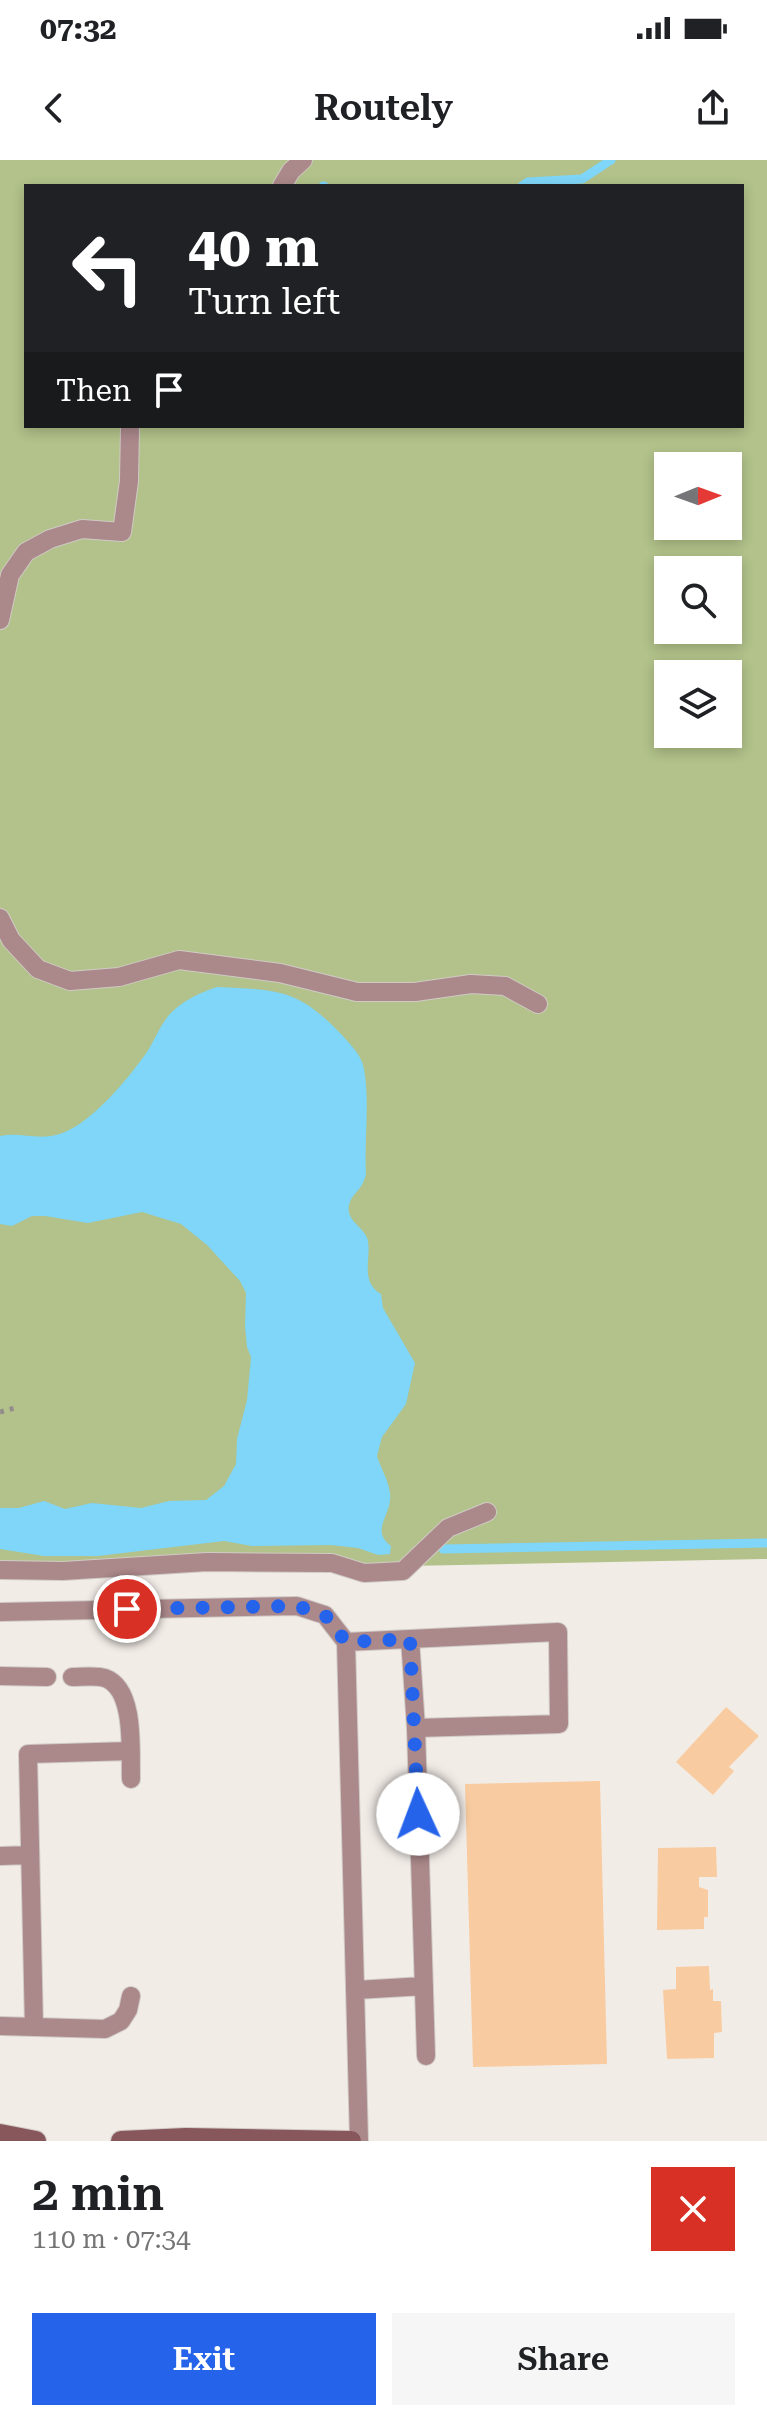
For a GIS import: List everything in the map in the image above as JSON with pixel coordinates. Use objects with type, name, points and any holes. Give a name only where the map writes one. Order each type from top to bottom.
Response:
[{"type":"main road","points":[[0,2134],[36,2141]]},
{"type":"main road","points":[[121,2141],[186,2138],[351,2141]]},
{"type":"lane","points":[[283,184],[303,160]]},
{"type":"lane","points":[[0,620],[10,575],[26,552],[50,539],[82,529],[122,532],[129,481],[130,428]]},
{"type":"lane","points":[[0,918],[11,940],[38,969],[70,981],[119,977],[179,960],[280,973],[357,992],[415,992],[471,984],[505,986],[538,1004]]},
{"type":"lane","points":[[0,1570],[63,1571],[222,1562],[332,1563],[364,1573],[403,1571],[448,1528],[487,1512]]},
{"type":"lane","points":[[0,1612],[297,1606],[325,1615],[346,1642],[359,2141]]},
{"type":"lane","points":[[346,1642],[558,1632],[559,1724],[416,1728]]},
{"type":"lane","points":[[410,1639],[416,1728],[426,2056]]},
{"type":"lane","points":[[0,1676],[47,1677]]},
{"type":"lane","points":[[72,1677],[104,1678],[120,1688],[127,1705],[131,1779]]},
{"type":"lane","points":[[34,2027],[28,1754],[130,1751]]},
{"type":"lane","points":[[0,1856],[30,1855]]},
{"type":"lane","points":[[356,1990],[424,1986]]},
{"type":"lane","points":[[0,2026],[105,2029],[121,2021],[128,2010],[131,1996]]},
{"type":"path","points":[[0,1412],[15,1408]]},
{"type":"green space","points":[[0,160],[767,160],[767,1559],[0,1574]]},
{"type":"water","points":[[217,987],[271,991],[298,999],[340,1033],[363,1064],[367,1095],[366,1174],[350,1202],[349,1214],[368,1241],[368,1277],[381,1294],[383,1308],[415,1363],[406,1404],[382,1437],[377,1456],[390,1493],[382,1534],[391,1546],[390,1554],[378,1555],[358,1548],[331,1545],[252,1546],[224,1541],[98,1556],[44,1556],[0,1549],[0,1508],[19,1508],[44,1501],[65,1509],[92,1503],[141,1508],[169,1501],[206,1500],[224,1486],[236,1464],[237,1439],[247,1400],[251,1357],[245,1326],[246,1293],[240,1281],[207,1245],[181,1224],[142,1212],[88,1223],[32,1216],[12,1226],[0,1224],[0,1136],[56,1135],[81,1123],[129,1075],[169,1015],[191,998]]},
{"type":"building","points":[[726,1707],[759,1736],[729,1767],[734,1771],[713,1795],[676,1762]]},
{"type":"building","points":[[600,1781],[607,2064],[473,2067],[465,1784]]},
{"type":"building","points":[[716,1847],[717,1877],[699,1877],[699,1887],[708,1890],[708,1917],[704,1917],[704,1929],[657,1930],[658,1848]]},
{"type":"building","points":[[709,1966],[713,2001],[721,2001],[722,2032],[714,2033],[714,2058],[667,2059],[663,1990],[676,1989],[676,1967]]},
{"type":"waterway","points":[[525,184],[582,179],[611,160]]},
{"type":"waterway","points":[[443,1549],[767,1543]]},
{"type":"route","points":[[127,1609],[297,1606],[325,1615],[346,1642],[410,1639],[418,1814]]}]
